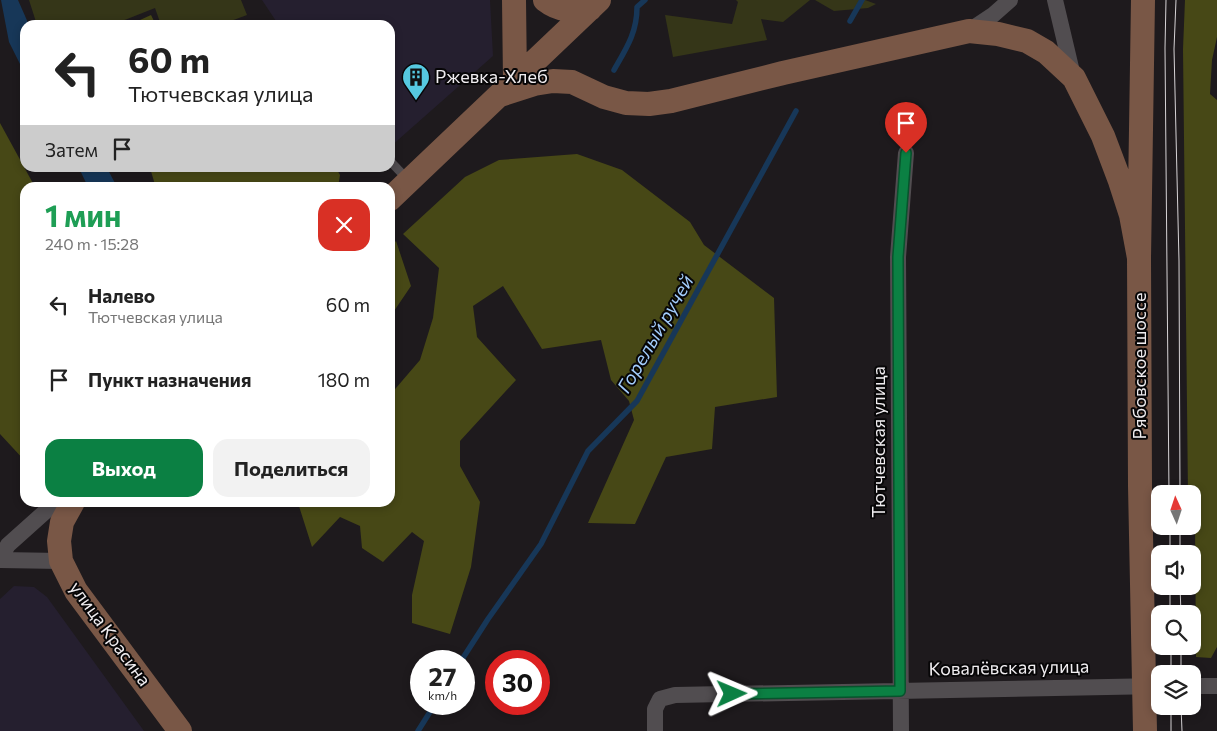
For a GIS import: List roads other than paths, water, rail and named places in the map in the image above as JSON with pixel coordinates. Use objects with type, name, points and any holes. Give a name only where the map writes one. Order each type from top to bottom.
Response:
[{"type":"main road","points":[[508,88],[514,0]]},
{"type":"main road","points":[[545,0],[552,6],[570,11],[595,4]]},
{"type":"main road","name":"Рябовское шоссе","points":[[1143,0],[1139,258],[1140,486],[1151,669]]},
{"type":"main road","points":[[395,194],[595,4]]},
{"type":"main road","points":[[508,88],[553,80],[572,82],[604,97],[626,103],[649,104],[671,101],[783,73],[969,31],[998,34],[1027,41],[1046,52],[1074,78],[1103,136],[1120,181],[1131,215],[1139,258]]},
{"type":"main road","name":"улица Красина","points":[[70,507],[62,522],[59,541],[61,561],[76,591],[180,731]]},
{"type":"main road","name":"Рябовское шоссе","points":[[1145,731],[1151,692]]},
{"type":"street","points":[[969,31],[993,15],[1010,0]]},
{"type":"street","points":[[1054,0],[1074,78]]},
{"type":"street","name":"Тютчевская улица","points":[[901,731],[898,257],[906,153]]},
{"type":"street","points":[[50,507],[8,545],[0,559],[61,561]]},
{"type":"street","name":"Ковалёвская улица","points":[[655,731],[655,708],[660,699],[675,695],[1151,686]]},
{"type":"street","points":[[1201,686],[1217,686]]},
{"type":"lane","points":[[395,166],[409,181]]},
{"type":"water","points":[[1,0],[18,0],[27,20],[20,20],[20,64],[9,42]]},
{"type":"water","points":[[81,172],[109,172],[114,182],[86,182]]},
{"type":"waterway","points":[[614,70],[627,48],[633,33],[637,7],[645,0]]},
{"type":"waterway","name":"Горелый ручей","points":[[850,21],[862,0]]},
{"type":"waterway","name":"Горелый ручей","points":[[468,650],[541,544],[588,451],[637,401],[796,111]]},
{"type":"waterway","name":"Горелый ручей","points":[[418,731],[428,715]]},
{"type":"tram line","points":[[1166,0],[1169,485]]},
{"type":"tram line","points":[[1176,0],[1174,49],[1179,261],[1180,485]]},
{"type":"tram line","points":[[1170,535],[1170,545]]},
{"type":"tram line","points":[[1180,535],[1180,545]]},
{"type":"tram line","points":[[1170,595],[1170,605]]},
{"type":"tram line","points":[[1180,595],[1181,605]]},
{"type":"tram line","points":[[1171,655],[1171,665]]},
{"type":"tram line","points":[[1181,655],[1181,665]]},
{"type":"tram line","points":[[1171,715],[1171,731]]},
{"type":"tram line","points":[[1181,715],[1182,731]]},
{"type":"place","name":"Ржевка-Хлеб","points":[[416,101]]}]
